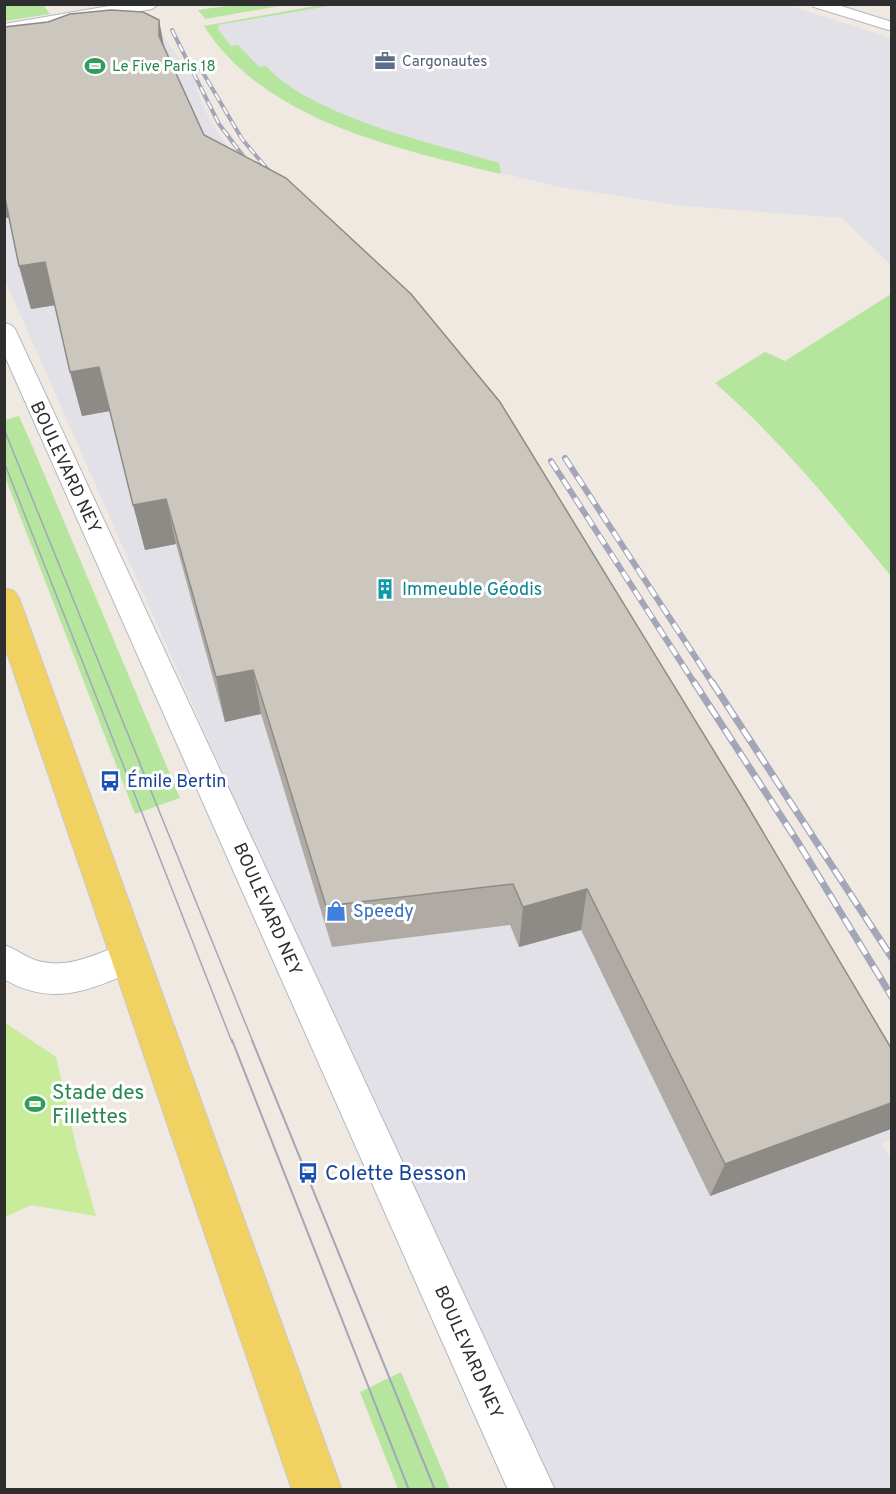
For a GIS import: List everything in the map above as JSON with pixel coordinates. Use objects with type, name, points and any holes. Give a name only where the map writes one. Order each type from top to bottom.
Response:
[{"type":"main road","points":[[4,29],[85,10],[122,9],[152,4]]},
{"type":"main road","points":[[7,615],[317,1490]]},
{"type":"street","points":[[819,4],[891,27]]},
{"type":"street","name":"BOULEVARD NEY","points":[[4,329],[532,1490]]},
{"type":"street","points":[[4,960],[23,973],[48,980],[69,980],[129,957]]},
{"type":"shaded area","points":[[328,4],[784,4],[891,38],[891,265],[842,218],[684,206],[560,187],[420,154],[317,119],[268,91],[231,58],[204,26]]},
{"type":"shaded area","points":[[161,33],[194,79],[204,109],[221,138],[293,219],[891,1121],[891,1140],[882,1144],[892,1161],[891,1489],[539,1489],[5,280],[4,59]]},
{"type":"green space","points":[[5,4],[43,5],[50,14],[5,21]]},
{"type":"green space","points":[[277,4],[279,6],[205,19],[198,10],[233,5]]},
{"type":"green space","points":[[326,4],[329,6],[218,25],[219,28],[217,28],[231,46],[238,45],[259,67],[266,66],[287,84],[313,100],[375,126],[499,163],[501,174],[378,141],[297,108],[261,86],[230,59],[204,26]]},
{"type":"green space","points":[[891,294],[891,576],[785,452],[740,405],[715,383],[765,352],[785,361]]},
{"type":"green space","points":[[19,416],[180,798],[135,814],[5,477],[5,420]]},
{"type":"green space","name":"Stade des Fillettes","points":[[4,1022],[56,1057],[77,1150],[96,1216],[31,1205],[5,1217]]},
{"type":"green space","points":[[401,1372],[450,1489],[398,1489],[360,1392]]},
{"type":"building","name":"Immeuble Géodis","points":[[111,10],[143,12],[159,20],[159,36],[204,135],[286,178],[411,294],[500,402],[744,800],[891,1048],[891,1103],[725,1164],[587,889],[523,907],[513,884],[326,906],[253,670],[216,677],[166,499],[133,505],[99,367],[70,372],[45,262],[19,266],[4,193],[4,27],[48,22],[70,14]]},
{"type":"tram line","points":[[4,429],[253,1042]]},
{"type":"tram line","points":[[4,462],[232,1042]]},
{"type":"tram line","points":[[232,1040],[409,1490]]},
{"type":"tram line","points":[[252,1040],[435,1490]]},
{"type":"railway","points":[[172,30],[219,124],[250,165]]},
{"type":"railway","points":[[199,66],[242,139],[274,177]]},
{"type":"railway","points":[[565,458],[713,684]]},
{"type":"railway","points":[[551,461],[695,684]]},
{"type":"railway","points":[[694,682],[799,844],[892,997]]},
{"type":"railway","points":[[712,682],[892,958]]},
{"type":"place","name":"Cargonautes","points":[[385,61]]},
{"type":"place","name":"Le Five Paris 18","points":[[95,66]]},
{"type":"place","name":"Immeuble Géodis","points":[[385,589]]},
{"type":"place","name":"Émile Bertin","points":[[110,781]]},
{"type":"place","name":"Speedy","points":[[336,911]]},
{"type":"place","name":"Stade des Fillettes","points":[[35,1104]]},
{"type":"place","name":"Colette Besson","points":[[308,1173]]}]
